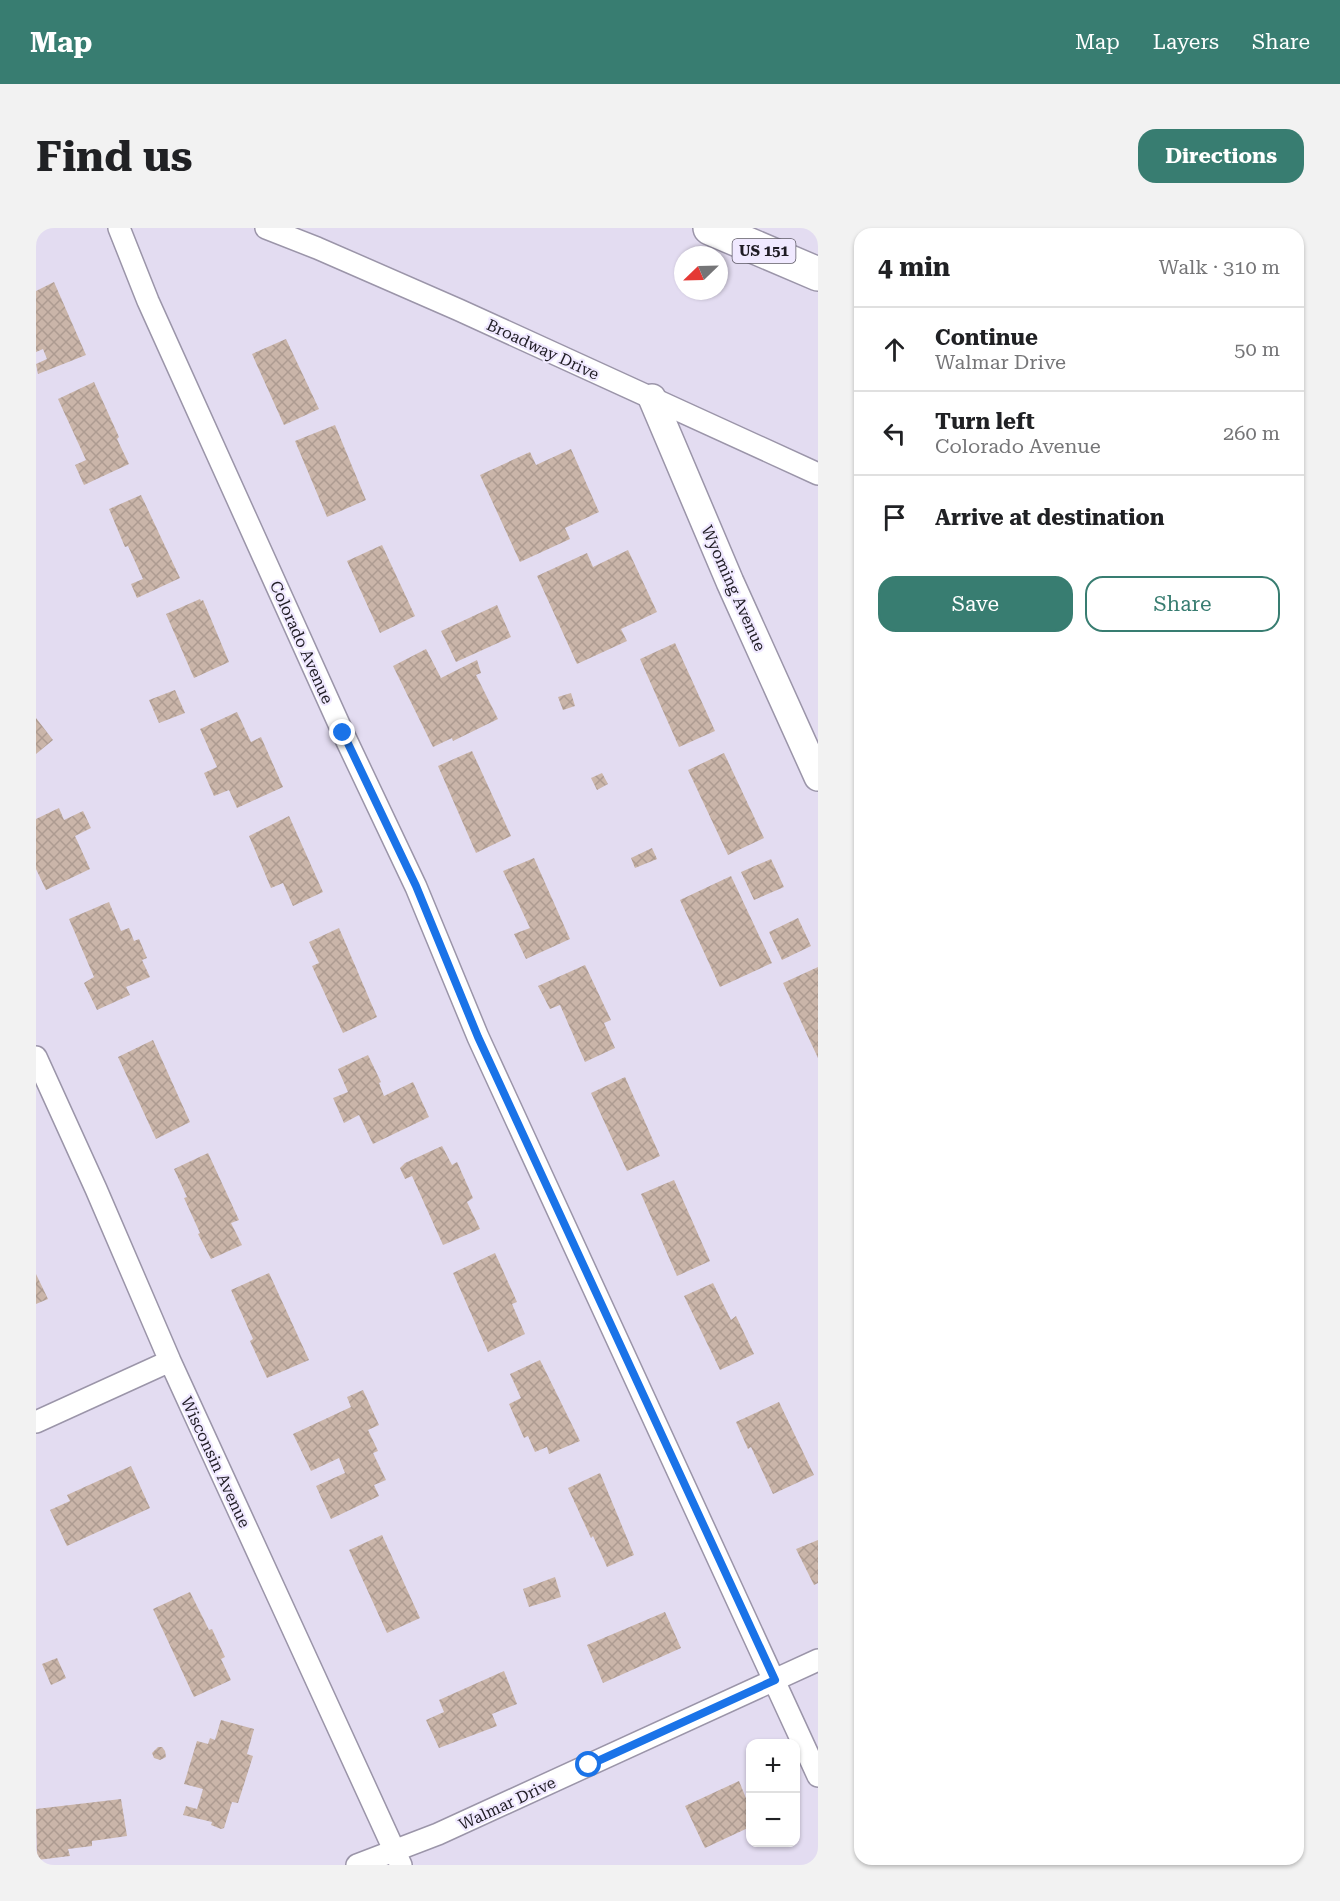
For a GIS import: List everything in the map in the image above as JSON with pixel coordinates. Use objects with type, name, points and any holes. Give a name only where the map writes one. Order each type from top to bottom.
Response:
[{"type":"highway","name":"US 151","points":[[710,228],[818,274]]},
{"type":"street","name":"Colorado Avenue","points":[[119,228],[148,301],[338,722],[416,886],[478,1037],[818,1776]]},
{"type":"street","name":"Broadway Drive","points":[[266,228],[416,291],[818,474]]},
{"type":"street","name":"Wyoming Avenue","points":[[652,398],[730,582],[818,777]]},
{"type":"street","name":"Wisconsin Avenue","points":[[36,1057],[170,1361],[398,1858]]},
{"type":"street","points":[[36,1422],[170,1361]]},
{"type":"street","name":"Walmar Drive","points":[[357,1865],[398,1858],[438,1834],[818,1660]]},
{"type":"building","points":[[54,282],[86,355],[38,374],[36,364],[47,359],[43,349],[36,352],[36,291]]},
{"type":"building","points":[[286,339],[319,409],[284,425],[252,354]]},
{"type":"building","points":[[94,382],[129,464],[84,485],[75,465],[86,460],[58,399]]},
{"type":"building","points":[[335,425],[366,500],[327,517],[295,441]]},
{"type":"building","points":[[571,449],[599,512],[565,528],[570,539],[520,562],[480,475],[530,452],[536,465]]},
{"type":"building","points":[[141,495],[180,578],[137,598],[131,584],[143,579],[128,546],[125,547],[109,509]]},
{"type":"building","points":[[382,545],[415,616],[380,633],[347,561]]},
{"type":"building","points":[[628,550],[657,612],[621,629],[627,641],[577,664],[537,576],[587,553],[593,567]]},
{"type":"building","points":[[200,599],[203,600],[229,662],[194,678],[166,614]]},
{"type":"building","points":[[497,605],[511,637],[456,662],[441,631]]},
{"type":"building","points":[[675,643],[715,731],[679,747],[640,659]]},
{"type":"building","points":[[426,649],[441,678],[477,660],[481,673],[476,675],[498,719],[453,741],[452,738],[433,747],[393,666]]},
{"type":"building","points":[[175,690],[185,713],[159,723],[149,700]]},
{"type":"building","points":[[571,693],[575,706],[563,710],[558,697]]},
{"type":"building","points":[[237,712],[251,742],[261,737],[283,787],[237,808],[229,790],[214,796],[204,773],[217,767],[200,729]]},
{"type":"building","points":[[36,718],[53,740],[36,754]]},
{"type":"building","points":[[472,751],[511,836],[476,853],[438,766]]},
{"type":"building","points":[[724,753],[764,838],[728,855],[688,770]]},
{"type":"building","points":[[602,773],[608,784],[597,790],[591,778]]},
{"type":"building","points":[[59,808],[64,820],[83,811],[91,828],[75,836],[90,869],[46,890],[36,869],[36,819]]},
{"type":"building","points":[[289,816],[323,892],[293,906],[283,883],[271,888],[249,836]]},
{"type":"building","points":[[652,848],[657,859],[635,868],[631,858]]},
{"type":"building","points":[[534,858],[570,939],[526,959],[514,934],[530,928],[503,871]]},
{"type":"building","points":[[771,859],[784,887],[754,900],[741,872]]},
{"type":"building","points":[[731,876],[772,963],[720,987],[680,900]]},
{"type":"building","points":[[109,902],[121,931],[129,928],[134,941],[139,939],[147,958],[142,960],[150,977],[126,987],[130,995],[97,1010],[84,983],[94,977],[69,919]]},
{"type":"building","points":[[798,918],[811,946],[782,960],[769,932]]},
{"type":"building","points":[[339,928],[377,1017],[343,1033],[312,966],[319,963],[309,942]]},
{"type":"building","points":[[585,965],[611,1020],[604,1023],[615,1048],[585,1062],[560,1005],[550,1009],[538,986]]},
{"type":"building","points":[[818,967],[818,1058],[783,983]]},
{"type":"building","points":[[153,1040],[190,1122],[156,1139],[118,1057]]},
{"type":"building","points":[[368,1055],[381,1082],[379,1083],[384,1096],[413,1082],[429,1117],[373,1144],[359,1115],[344,1123],[333,1098],[348,1092],[338,1069]]},
{"type":"building","points":[[625,1077],[660,1156],[627,1171],[591,1093]]},
{"type":"building","points":[[442,1146],[452,1165],[457,1162],[473,1198],[467,1202],[480,1229],[443,1245],[412,1176],[405,1179],[400,1168],[405,1163]]},
{"type":"building","points":[[208,1153],[239,1220],[231,1223],[242,1245],[211,1259],[198,1234],[200,1233],[184,1198],[187,1197],[174,1169]]},
{"type":"building","points":[[674,1180],[710,1261],[677,1276],[641,1194]]},
{"type":"building","points":[[495,1253],[517,1302],[512,1304],[525,1334],[488,1352],[453,1273]]},
{"type":"building","points":[[269,1273],[309,1360],[267,1378],[250,1341],[253,1339],[231,1290]]},
{"type":"building","points":[[36,1274],[48,1299],[36,1304]]},
{"type":"building","points":[[713,1283],[731,1320],[736,1316],[754,1354],[720,1370],[684,1296]]},
{"type":"building","points":[[540,1360],[580,1441],[549,1454],[547,1447],[535,1452],[528,1436],[524,1438],[509,1404],[521,1398],[510,1374]]},
{"type":"building","points":[[363,1390],[379,1425],[368,1430],[378,1451],[373,1453],[386,1480],[374,1485],[379,1496],[331,1519],[316,1486],[345,1473],[339,1458],[311,1471],[293,1434],[351,1407],[347,1397]]},
{"type":"building","points":[[779,1402],[814,1475],[773,1494],[751,1447],[748,1449],[736,1422]]},
{"type":"building","points":[[131,1466],[150,1508],[67,1546],[50,1510],[70,1501],[67,1495]]},
{"type":"building","points":[[600,1473],[634,1555],[607,1567],[568,1488]]},
{"type":"building","points":[[382,1535],[420,1618],[387,1633],[349,1550]]},
{"type":"building","points":[[818,1540],[818,1583],[814,1585],[796,1549]]},
{"type":"building","points":[[555,1577],[561,1597],[529,1607],[523,1589]]},
{"type":"building","points":[[190,1592],[209,1630],[212,1629],[225,1657],[221,1659],[231,1680],[194,1697],[153,1609]]},
{"type":"building","points":[[665,1612],[681,1648],[603,1683],[587,1645]]},
{"type":"building","points":[[57,1658],[66,1678],[51,1685],[42,1664]]},
{"type":"building","points":[[504,1671],[517,1704],[492,1714],[497,1726],[439,1748],[426,1720],[444,1712],[439,1700]]},
{"type":"building","points":[[221,1720],[254,1729],[247,1754],[253,1756],[238,1803],[232,1802],[224,1828],[221,1829],[211,1825],[212,1822],[183,1815],[186,1806],[197,1809],[203,1789],[184,1784],[197,1741],[208,1744],[210,1738],[215,1740]]},
{"type":"building","points":[[158,1747],[162,1747],[166,1757],[160,1760],[154,1758],[152,1753]]},
{"type":"building","points":[[739,1781],[746,1798],[746,1829],[705,1848],[685,1806]]},
{"type":"building","points":[[121,1799],[127,1836],[92,1841],[92,1846],[68,1849],[70,1856],[37,1860],[36,1809]]},
{"type":"route","points":[[343,733],[416,886],[478,1037],[775,1680],[589,1765]]}]
